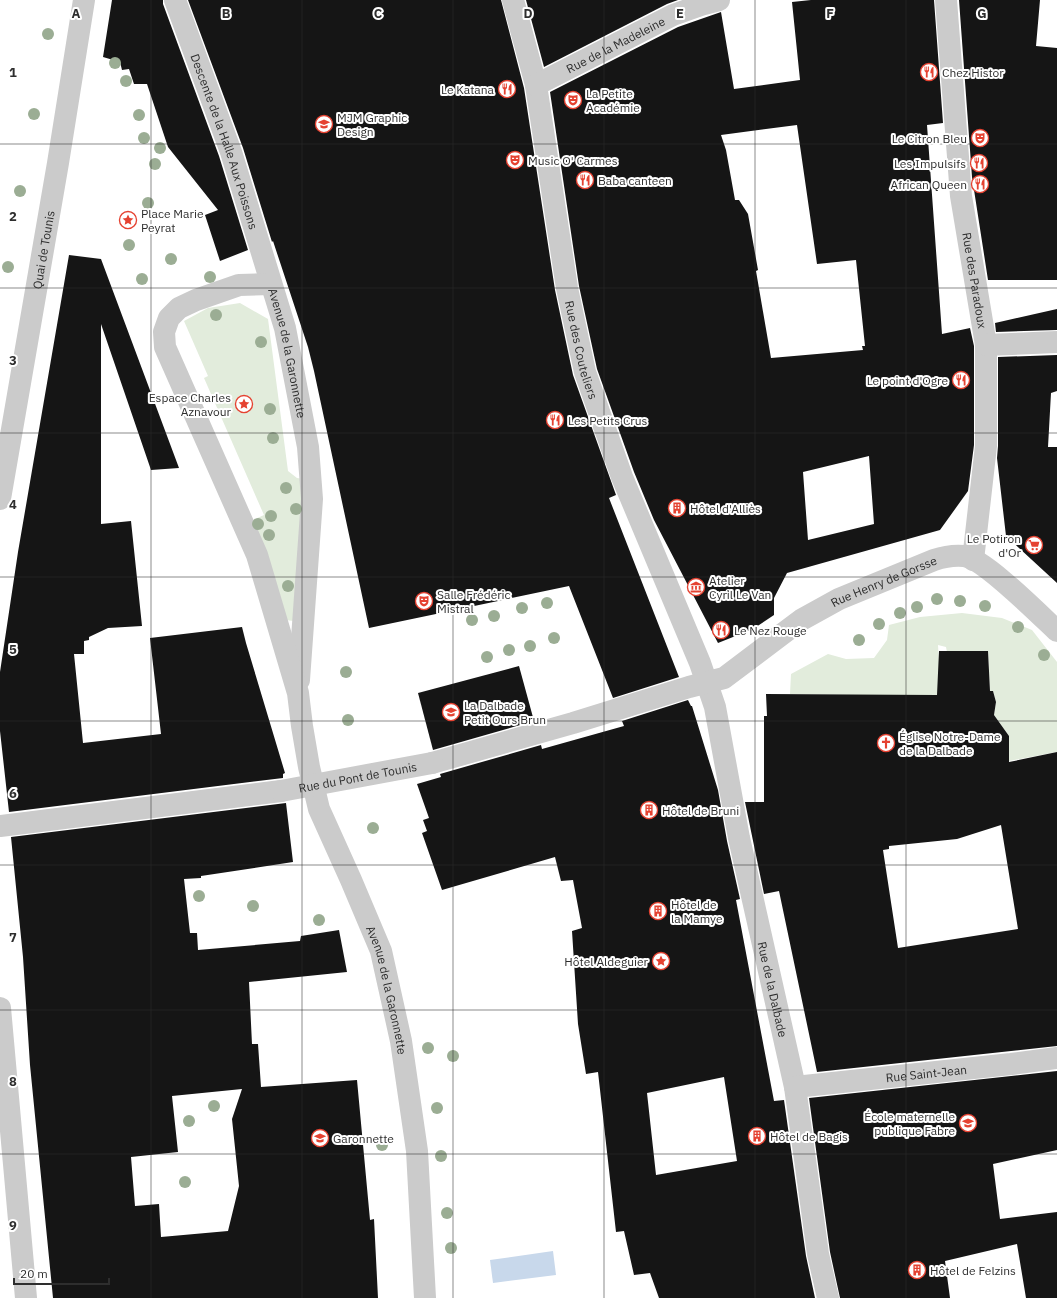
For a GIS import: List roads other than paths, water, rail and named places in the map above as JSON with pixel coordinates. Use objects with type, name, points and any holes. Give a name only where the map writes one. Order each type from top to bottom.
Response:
[{"type":"street","name":"Descente de la Halle Aux Poissons","points":[[175,0],[232,152],[271,284]]},
{"type":"street","name":"Rue des Couteliers","points":[[514,0],[536,85],[567,288],[585,372],[622,477],[707,683]]},
{"type":"street","name":"Rue de la Madeleine","points":[[536,85],[673,15],[719,0]]},
{"type":"street","name":"Rue des Paradoux","points":[[946,0],[961,196],[986,345],[986,446],[973,560]]},
{"type":"street","name":"Quai de Tounis","points":[[0,499],[54,187],[83,7]]},
{"type":"street","name":"Avenue de la Garonnette","points":[[298,693],[312,499],[308,447],[285,328],[271,284],[239,285],[196,300],[179,308],[168,318],[164,332],[165,347],[257,555],[298,693],[309,767],[319,809],[381,951],[401,1041],[417,1151],[425,1298]]},
{"type":"street","points":[[986,345],[1057,342]]},
{"type":"street","name":"Rue Henry de Gorsse","points":[[707,683],[724,678],[801,620],[839,599],[946,556],[965,556],[987,568],[1057,631]]},
{"type":"street","name":"Rue du Pont de Tounis","points":[[0,826],[281,791],[432,763],[707,683]]},
{"type":"street","name":"Rue de la Dalbade","points":[[707,683],[715,707],[739,838],[795,1088],[818,1254],[828,1298]]},
{"type":"street","points":[[0,1008],[26,1298]]},
{"type":"street","name":"Rue Saint-Jean","points":[[795,1088],[1057,1058]]},
{"type":"water","points":[[553,1251],[556,1275],[493,1283],[490,1260]]},
{"type":"place","name":"Chez Histor","points":[[929,72]]},
{"type":"place","name":"Le Katana","points":[[507,89]]},
{"type":"place","name":"La Petite Académie","points":[[573,100]]},
{"type":"place","name":"MJM Graphic Design","points":[[324,124]]},
{"type":"place","name":"Le Citron Bleu","points":[[980,138]]},
{"type":"place","name":"Music O' Carmes","points":[[515,160]]},
{"type":"place","name":"Les Impulsifs","points":[[979,163]]},
{"type":"place","name":"Baba canteen","points":[[585,180]]},
{"type":"place","name":"African Queen","points":[[980,184]]},
{"type":"place","name":"Place Marie Peyrat","points":[[128,220]]},
{"type":"place","name":"Le point d'Ogre","points":[[961,380]]},
{"type":"place","name":"Espace Charles Aznavour","points":[[244,404]]},
{"type":"place","name":"Les Petits Crus","points":[[555,420]]},
{"type":"place","name":"Hôtel d'Alliès","points":[[677,508]]},
{"type":"place","name":"Le Potiron d'Or","points":[[1034,545]]},
{"type":"place","name":"Atelier Cyril Le Van","points":[[696,587]]},
{"type":"place","name":"Salle Frédéric Mistral","points":[[424,601]]},
{"type":"place","name":"Le Nez Rouge","points":[[721,630]]},
{"type":"place","name":"La Dalbade Petit Ours Brun","points":[[451,712]]},
{"type":"place","name":"Église Notre-Dame de la Dalbade","points":[[886,743]]},
{"type":"place","name":"Hôtel de Bruni","points":[[649,810]]},
{"type":"place","name":"Hôtel de la Mamye","points":[[658,911]]},
{"type":"place","name":"Hôtel Aldeguier","points":[[661,961]]},
{"type":"place","name":"École maternelle publique Fabre","points":[[968,1123]]},
{"type":"place","name":"Hôtel de Bagis","points":[[757,1136]]},
{"type":"place","name":"Garonnette","points":[[320,1138]]},
{"type":"place","name":"Hôtel de Felzins","points":[[917,1270]]}]
